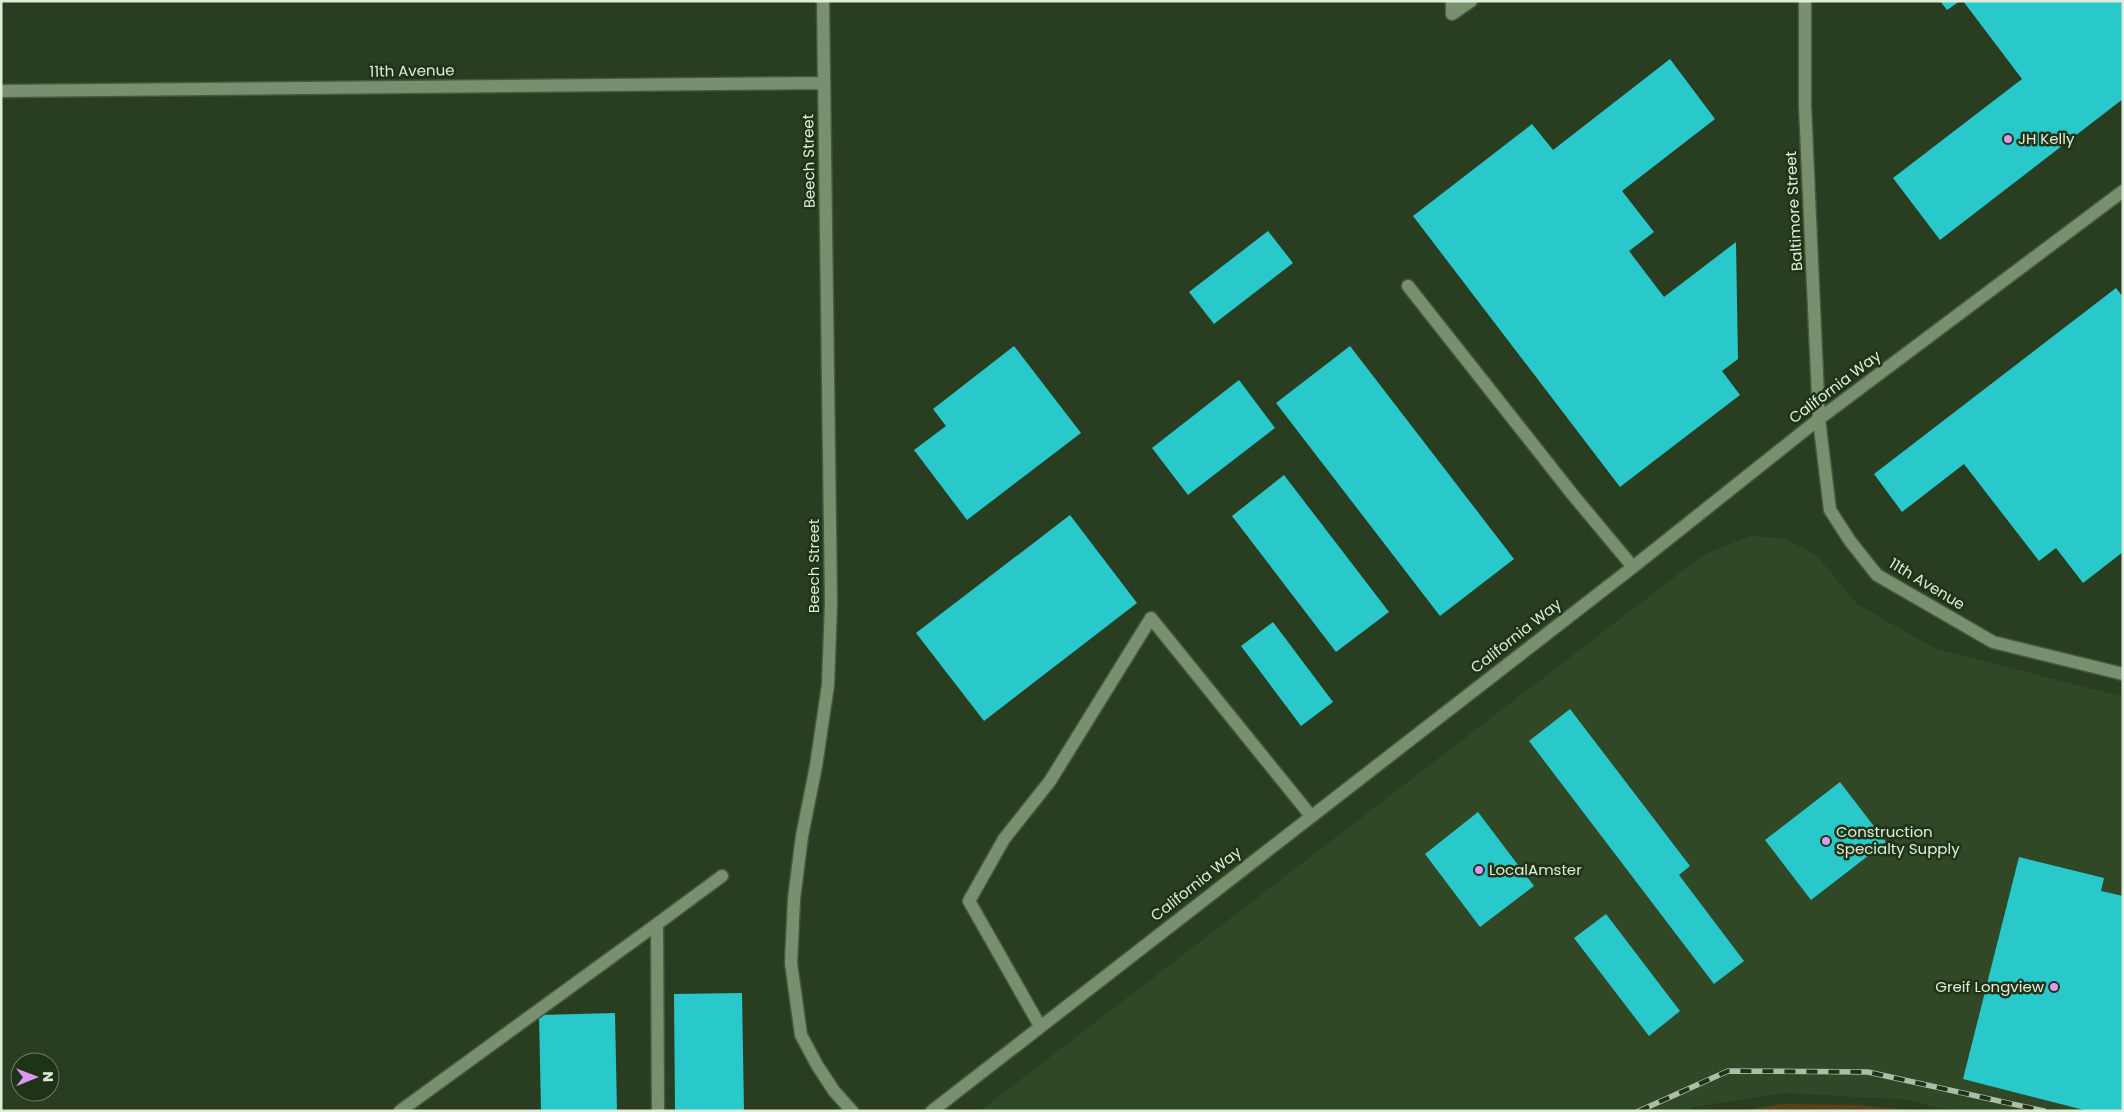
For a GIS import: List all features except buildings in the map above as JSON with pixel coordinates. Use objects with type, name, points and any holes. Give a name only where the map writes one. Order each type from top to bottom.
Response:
[{"type":"street","name":"Beech Street","points":[[823,1],[831,603],[828,685],[816,766],[802,836],[794,899],[791,963],[801,1036],[817,1065],[834,1090],[852,1111]]},
{"type":"street","points":[[1452,1],[1452,14],[1471,1]]},
{"type":"street","name":"Baltimore Street","points":[[1805,1],[1805,106],[1819,418]]},
{"type":"street","name":"11th Avenue","points":[[1,91],[824,83]]},
{"type":"street","name":"California Way","points":[[932,1111],[1632,567],[1819,418],[2123,191]]},
{"type":"street","points":[[1408,286],[1632,567]]},
{"type":"street","name":"11th Avenue","points":[[1819,418],[1830,510],[1850,541],[1877,575],[1993,642],[2123,674]]},
{"type":"street","points":[[1040,1026],[969,901],[1004,839],[1050,781],[1151,618],[1311,816]]},
{"type":"street","points":[[400,1111],[722,876]]},
{"type":"street","points":[[657,924],[658,1111]]},
{"type":"shaded area","points":[[1750,536],[1787,539],[1817,556],[1857,604],[1934,648],[2123,697],[2123,1111],[1952,1111],[1910,1100],[1786,1093],[1692,1107],[1685,1111],[980,1111],[1703,555]]},
{"type":"shaded area","points":[[1782,1104],[1857,1105],[1921,1111],[1742,1111]]},
{"type":"railway","points":[[1639,1111],[1728,1071],[1868,1072],[2044,1111]]},
{"type":"place","name":"JH Kelly","points":[[2008,139]]},
{"type":"place","name":"Construction Specialty Supply","points":[[1826,841]]},
{"type":"place","name":"LocalAmster","points":[[1479,870]]},
{"type":"place","name":"Greif Longview","points":[[2054,987]]}]
